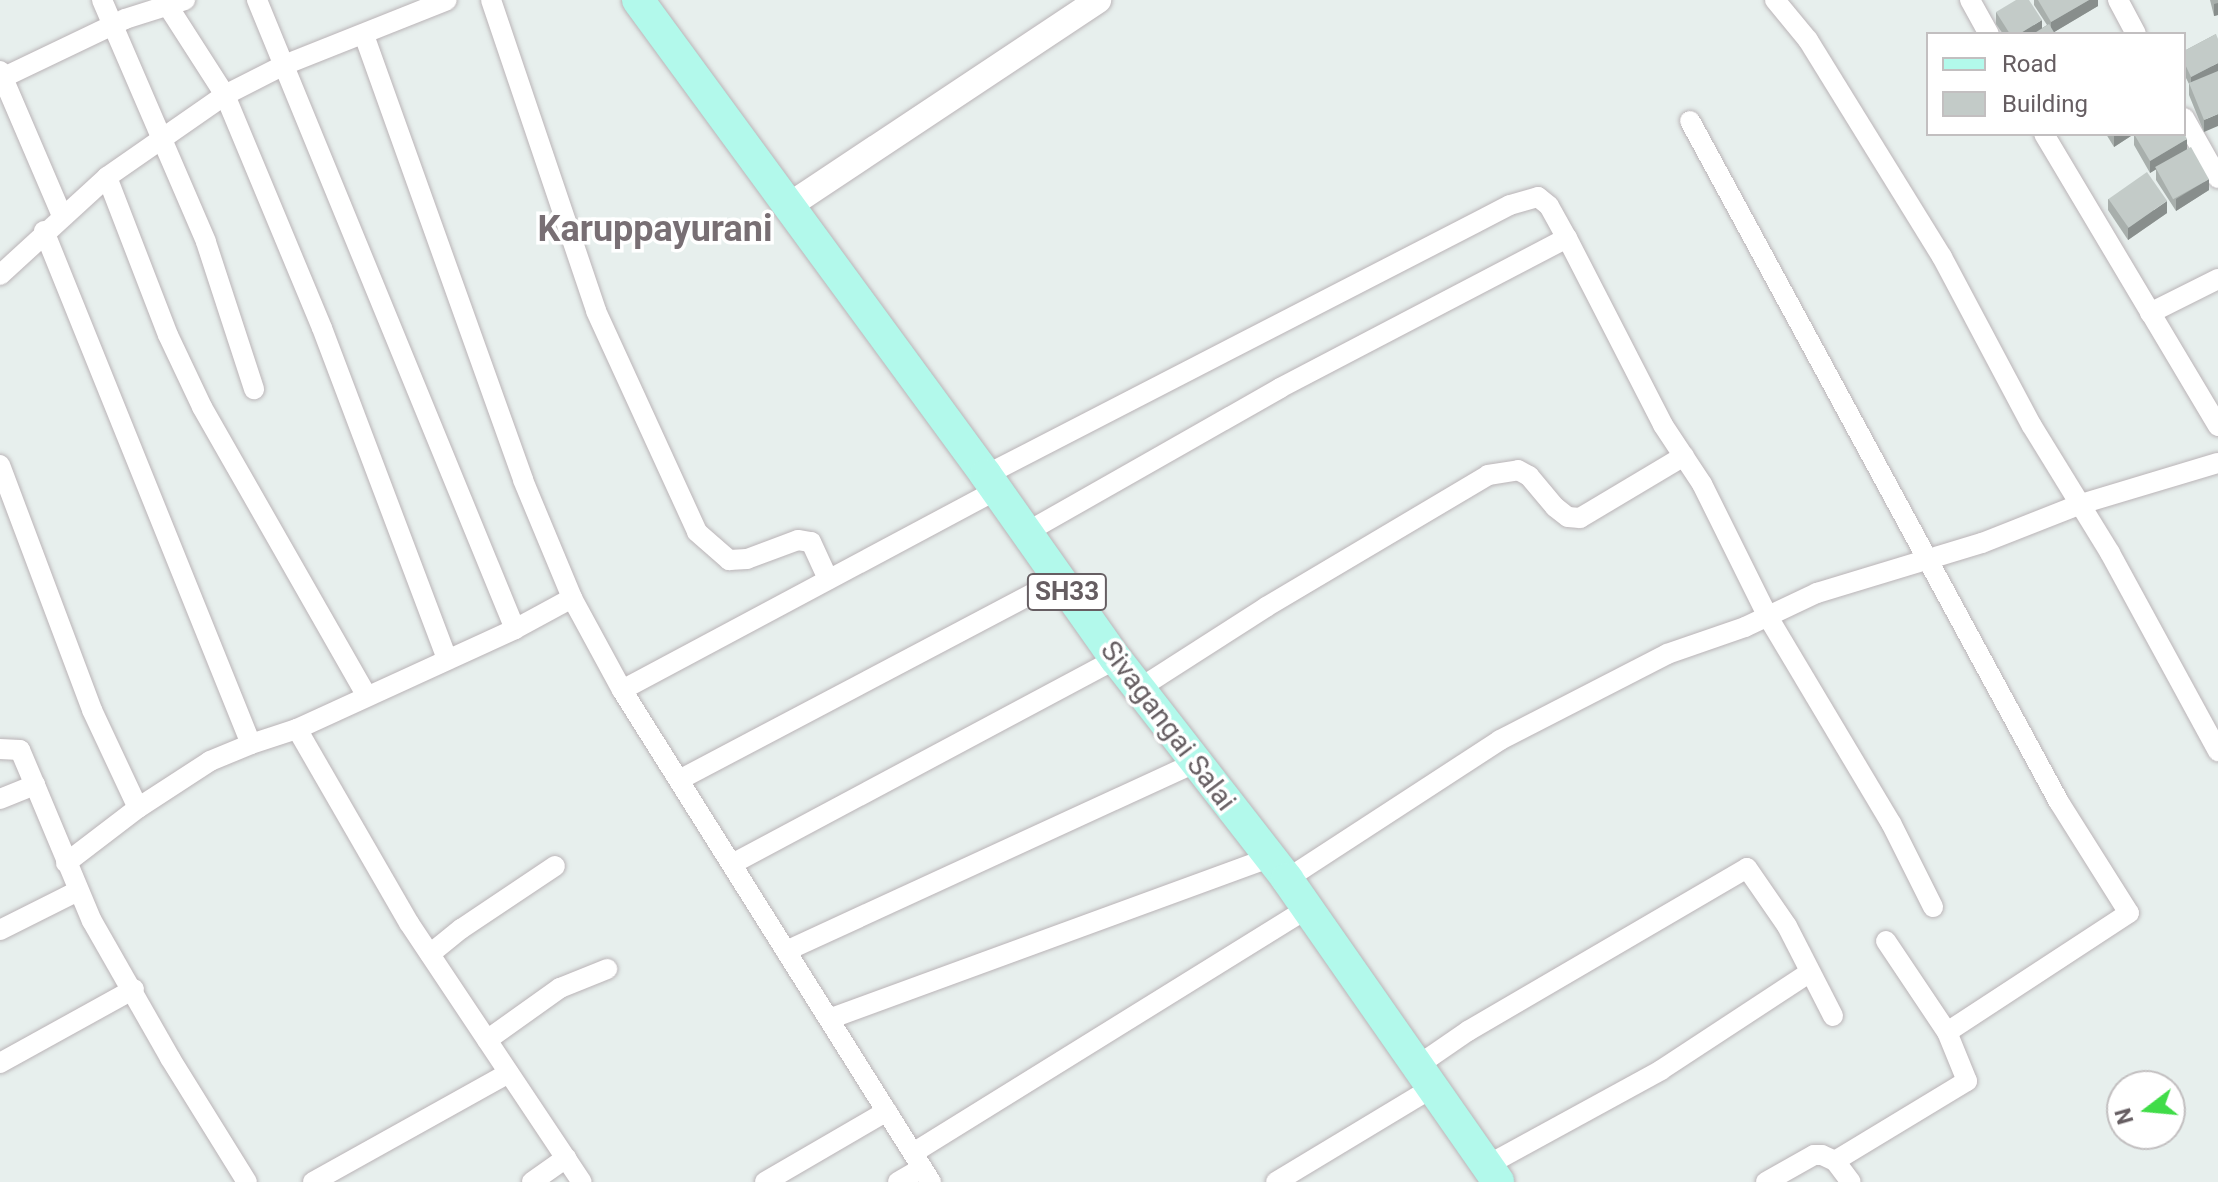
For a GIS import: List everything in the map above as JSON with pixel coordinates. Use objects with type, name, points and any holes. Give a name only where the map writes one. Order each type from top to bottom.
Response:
[{"type":"main road","name":"Sivagangai Salai","points":[[638,0],[790,205],[1116,659],[1278,868],[1492,1174]]},
{"type":"street","points":[[102,0],[159,139],[206,242],[254,389]]},
{"type":"street","points":[[257,0],[515,629]]},
{"type":"street","points":[[0,275],[44,231],[107,177],[225,95],[284,65],[447,0]]},
{"type":"street","points":[[491,0],[596,311],[697,532],[729,560],[747,559],[798,540],[811,542],[819,551],[828,579]]},
{"type":"street","points":[[790,205],[1098,0]]},
{"type":"street","points":[[1775,0],[1808,40],[1942,257],[2032,426],[2081,504],[2218,751]]},
{"type":"street","points":[[1970,0],[1988,32]]},
{"type":"street","points":[[2118,0],[2135,32]]},
{"type":"street","points":[[62,216],[1,76],[172,2],[225,95],[322,328],[447,659]]},
{"type":"street","points":[[364,35],[523,480],[572,598],[622,690],[922,1167]]},
{"type":"street","points":[[1690,121],[1803,335],[1928,558],[2059,802],[2129,913],[1947,1032]]},
{"type":"street","points":[[2186,122],[2218,178]]},
{"type":"street","points":[[2045,136],[2218,426]]},
{"type":"street","points":[[107,177],[168,335],[202,407],[367,696]]},
{"type":"street","points":[[622,690],[828,579],[991,483],[1510,205],[1538,197],[1549,206],[1567,238],[1663,425],[1702,484],[1768,617],[1891,823],[1933,907]]},
{"type":"street","points":[[44,231],[251,744]]},
{"type":"street","points":[[1027,532],[1280,388],[1567,238]]},
{"type":"street","points":[[2150,313],[2218,279]]},
{"type":"street","points":[[1140,688],[1266,607],[1488,475],[1518,470],[1529,476],[1568,517],[1580,518],[1684,456]]},
{"type":"street","points":[[829,1019],[1278,868],[1513,733],[1667,654],[1768,617],[1817,593],[1982,543],[2081,504],[2218,463]]},
{"type":"street","points":[[0,465],[92,710],[138,808]]},
{"type":"street","points":[[679,780],[1059,580]]},
{"type":"street","points":[[66,863],[138,808],[210,761],[297,729],[515,629],[572,598]]},
{"type":"street","points":[[732,864],[1116,659]]},
{"type":"street","points":[[297,729],[430,954],[582,1182]]},
{"type":"street","points":[[0,749],[20,750],[78,891],[170,1058],[247,1182]]},
{"type":"street","points":[[786,951],[1194,763]]},
{"type":"street","points":[[0,799],[35,785]]},
{"type":"street","points":[[430,954],[461,929],[555,866]]},
{"type":"street","points":[[1276,1182],[1425,1077],[1468,1031],[1747,868],[1787,926],[1833,1016]]},
{"type":"street","points":[[0,930],[78,891]]},
{"type":"street","points":[[898,1182],[1307,909]]},
{"type":"street","points":[[1835,1161],[1967,1081],[1947,1032],[1886,941]]},
{"type":"street","points":[[487,1040],[560,988],[607,969]]},
{"type":"street","points":[[1492,1174],[1661,1070],[1810,972]]},
{"type":"street","points":[[0,1063],[134,989]]},
{"type":"street","points":[[313,1182],[509,1073]]},
{"type":"street","points":[[765,1182],[887,1111]]},
{"type":"street","points":[[1766,1182],[1814,1155],[1835,1161],[1851,1182]]},
{"type":"street","points":[[532,1182],[566,1158]]},
{"type":"building","points":[[2016,0],[2029,0],[2042,20],[2022,32],[2009,32],[1996,12]]},
{"type":"building","points":[[2038,0],[2089,0],[2051,22]]},
{"type":"building","points":[[2049,24],[2054,32],[2036,32]]},
{"type":"building","points":[[2216,34],[2218,63],[2191,77],[2186,66],[2186,50]]},
{"type":"building","points":[[2218,71],[2218,114],[2204,120],[2189,83]]},
{"type":"building","points":[[2135,136],[2186,136],[2187,139],[2150,161]]},
{"type":"building","points":[[2191,147],[2209,179],[2173,199],[2155,167]]},
{"type":"building","points":[[2147,172],[2167,201],[2129,228],[2108,199]]},
{"type":"district","name":"Karuppayurani","points":[[655,230]]}]
